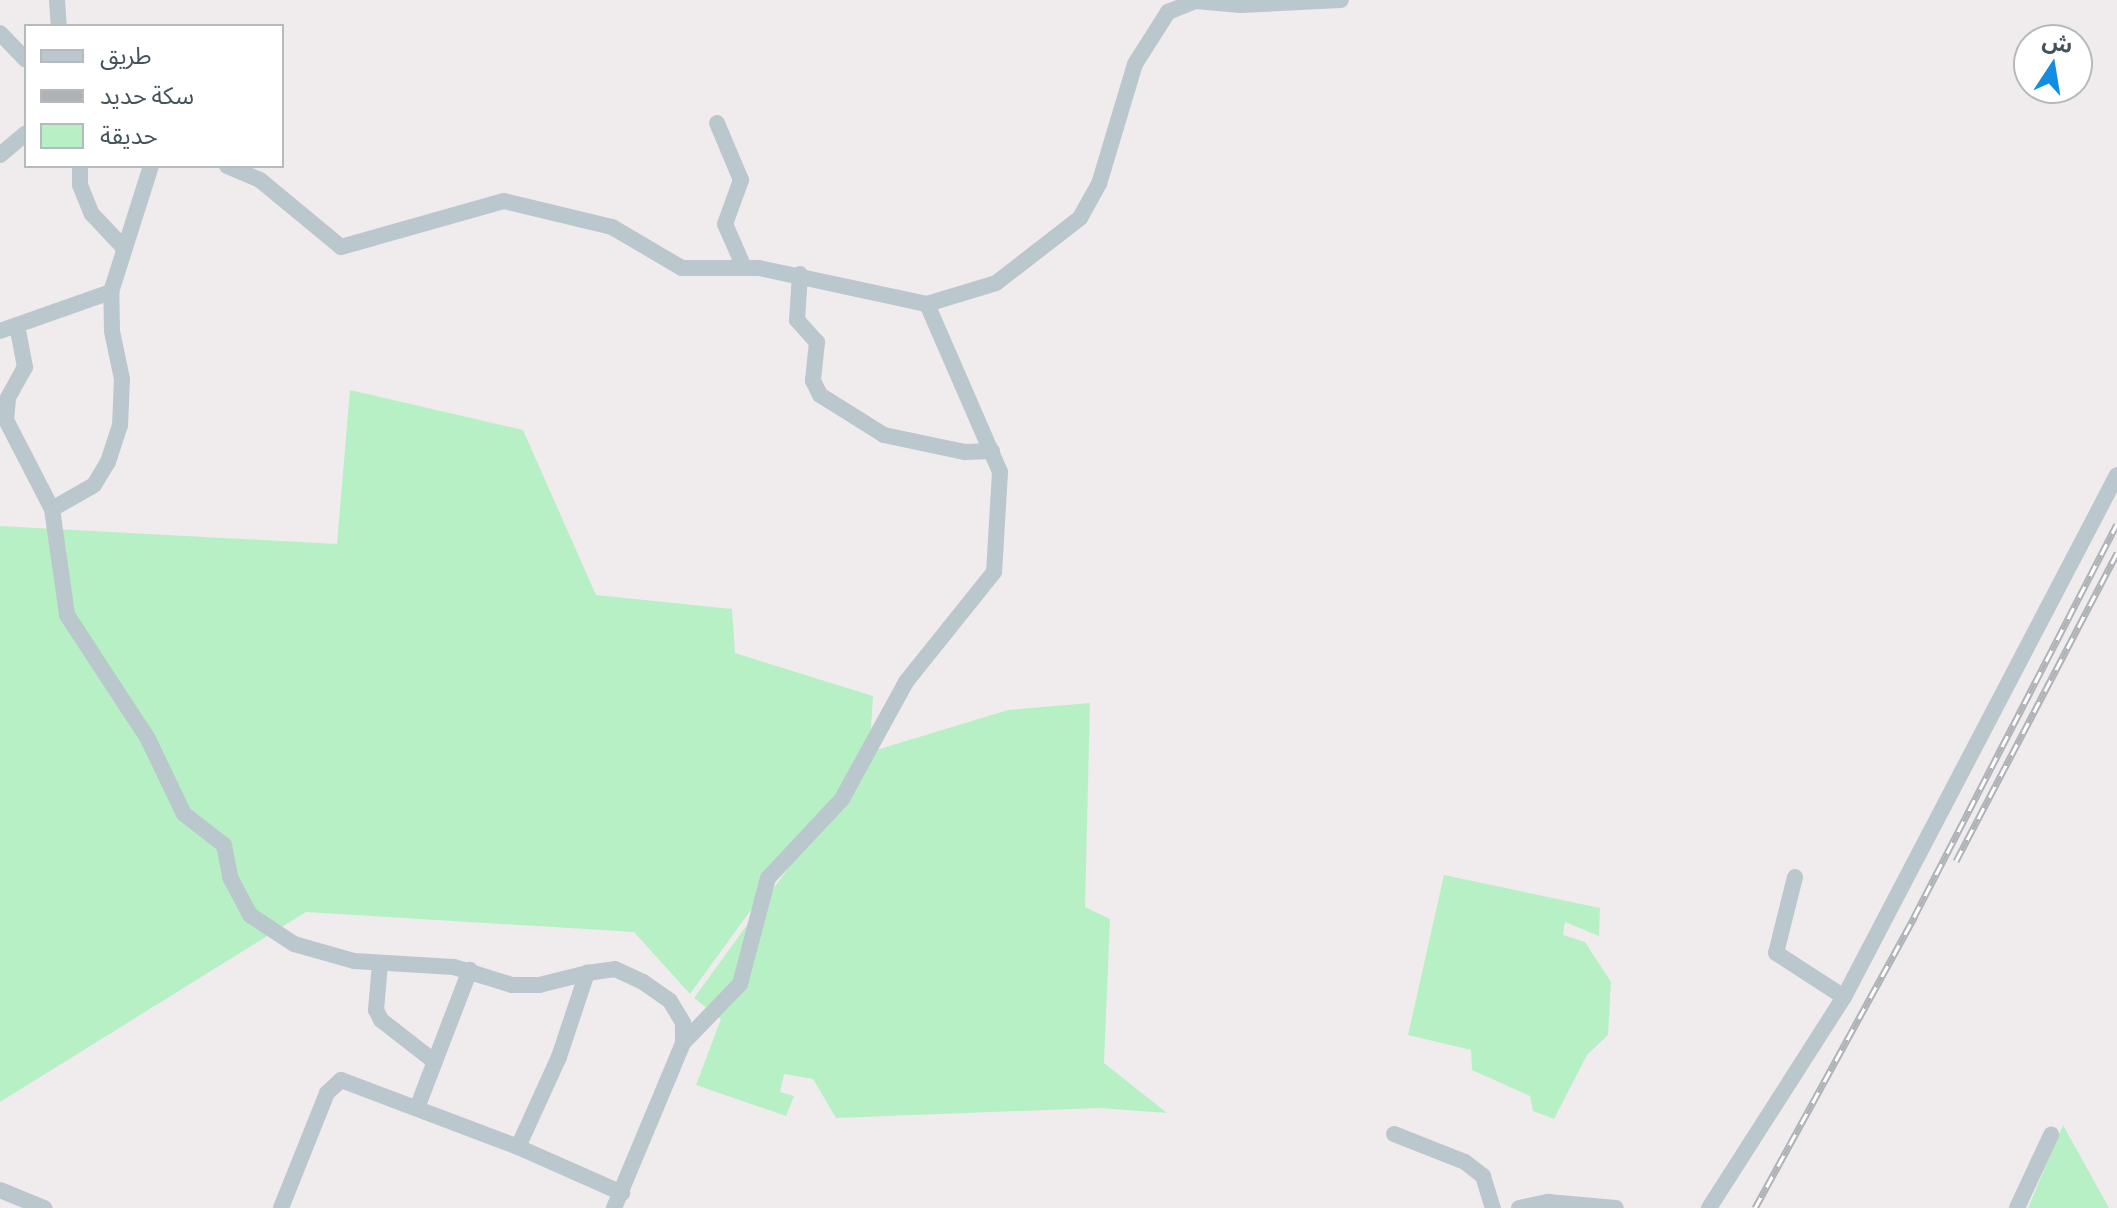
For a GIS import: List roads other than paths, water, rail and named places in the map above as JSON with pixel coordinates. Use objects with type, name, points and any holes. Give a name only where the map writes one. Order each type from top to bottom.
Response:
[{"type":"street","points":[[57,0],[59,24]]},
{"type":"street","points":[[232,168],[260,180],[341,247],[504,201],[612,227],[682,268],[743,265],[800,274],[927,304],[996,283],[1080,218],[1099,184],[1135,64],[1168,12],[1195,1],[1241,5],[1341,0]]},
{"type":"street","points":[[0,33],[24,58]]},
{"type":"street","points":[[717,123],[741,180],[725,224],[743,265]]},
{"type":"street","points":[[0,155],[24,135]]},
{"type":"street","points":[[80,168],[80,185],[92,214],[124,248]]},
{"type":"street","points":[[52,509],[94,485],[108,462],[120,426],[122,379],[110,321],[111,292],[150,168]]},
{"type":"street","points":[[800,274],[797,320],[817,342],[813,381],[820,395],[884,435],[965,452],[992,451]]},
{"type":"street","points":[[0,331],[111,292]]},
{"type":"street","points":[[281,1208],[333,1083],[341,1080],[518,1147],[618,1201],[683,1043],[740,984],[768,878],[842,799],[906,682],[994,572],[1001,499],[992,451],[927,304]]},
{"type":"street","points":[[17,325],[25,367],[8,398],[6,420],[52,509],[72,624],[148,739],[184,814],[224,845],[230,877],[250,915],[294,944],[380,964],[470,970],[512,985],[539,985],[615,969],[670,1001],[683,1023],[683,1043]]},
{"type":"street","points":[[1709,1208],[1844,997],[2117,475]]},
{"type":"street","points":[[1795,877],[1776,953],[1844,997]]},
{"type":"street","points":[[380,964],[376,1010],[381,1020],[435,1062]]},
{"type":"street","points":[[417,1108],[470,970]]},
{"type":"street","points":[[518,1147],[559,1057],[587,973]]},
{"type":"street","points":[[1394,1134],[1465,1162],[1483,1176],[1493,1208]]},
{"type":"street","points":[[2017,1208],[2051,1135]]},
{"type":"street","points":[[0,1190],[44,1208]]},
{"type":"street","points":[[1519,1208],[1548,1202],[1616,1208]]},
{"type":"railway","points":[[1755,1208],[1914,917],[2117,524]]},
{"type":"railway","points":[[1956,861],[2117,553]]}]
